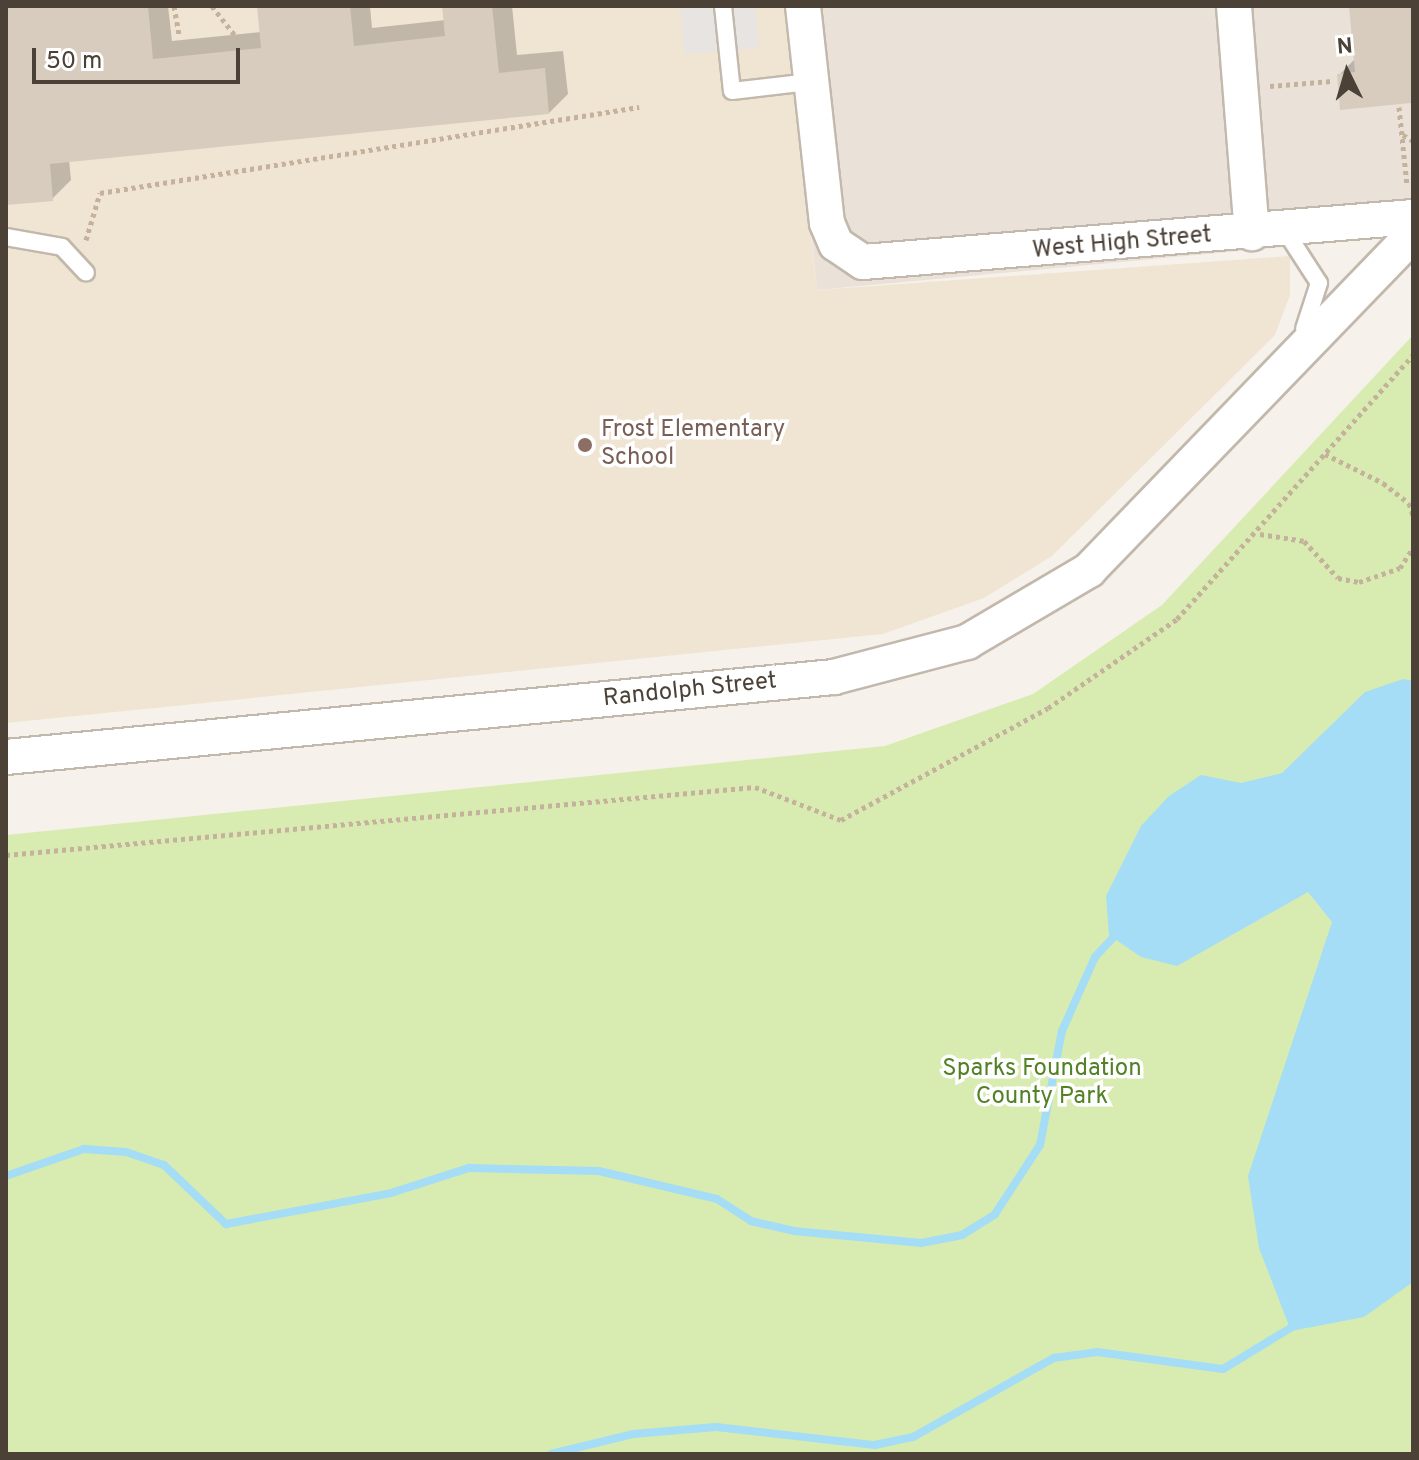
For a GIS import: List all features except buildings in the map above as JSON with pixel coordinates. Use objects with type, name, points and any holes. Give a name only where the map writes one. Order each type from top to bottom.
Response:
[{"type":"street","points":[[803,6],[810,82]]},
{"type":"street","points":[[1234,6],[1268,231]]},
{"type":"street","name":"West High Street","points":[[810,82],[820,179],[836,244],[863,262],[893,265],[1268,231],[1410,202]]},
{"type":"street","name":"Randolph Street","points":[[6,757],[834,677],[901,663],[967,642],[1089,570],[1413,234]]},
{"type":"lane","points":[[723,6],[732,91],[810,82]]},
{"type":"lane","name":"Randolph Street","points":[[1268,231],[1319,283],[1313,314],[1271,380]]},
{"type":"lane","points":[[6,237],[41,240],[83,267]]},
{"type":"path","points":[[174,6],[179,34]]},
{"type":"path","points":[[212,6],[237,38]]},
{"type":"path","points":[[1261,87],[1332,81]]},
{"type":"path","points":[[83,267],[100,193],[639,107]]},
{"type":"path","points":[[1399,107],[1410,202]]},
{"type":"path","points":[[1402,135],[1413,141]]},
{"type":"path","points":[[6,855],[755,787],[841,820],[1114,666],[1177,619],[1259,534],[1325,453],[1413,355]]},
{"type":"path","points":[[1325,453],[1383,483],[1409,503],[1413,515]]},
{"type":"path","points":[[1259,534],[1304,541],[1338,578],[1359,582],[1400,568],[1413,548]]},
{"type":"shaded area","name":"Frost Elementary School","points":[[6,6],[786,6],[817,290],[1290,256],[1290,295],[1275,335],[1052,556],[984,598],[883,634],[6,723]]},
{"type":"shaded area","points":[[680,6],[755,6],[759,48],[685,54]]},
{"type":"shaded area","points":[[789,6],[1413,6],[1413,235],[817,290]]},
{"type":"green space","name":"Sparks Foundation County Park","points":[[1413,335],[1413,1454],[6,1454],[6,835],[885,746],[1033,694],[1162,605]]},
{"type":"water","points":[[1403,679],[1413,681],[1413,1282],[1364,1317],[1291,1331],[1259,1248],[1248,1176],[1332,922],[1308,892],[1177,966],[1141,957],[1109,935],[1106,896],[1141,826],[1169,796],[1201,775],[1241,783],[1282,773],[1365,692]]},
{"type":"waterway","points":[[6,1176],[84,1149],[126,1152],[164,1165],[226,1224],[391,1193],[469,1168],[599,1171],[717,1199],[751,1221],[794,1231],[921,1243],[962,1235],[995,1214],[1040,1145],[1062,1031],[1095,957],[1118,932]]},
{"type":"waterway","points":[[551,1454],[633,1434],[716,1427],[875,1445],[913,1437],[1054,1358],[1097,1352],[1223,1369],[1297,1324]]},
{"type":"place","name":"Frost Elementary School","points":[[585,445]]}]
